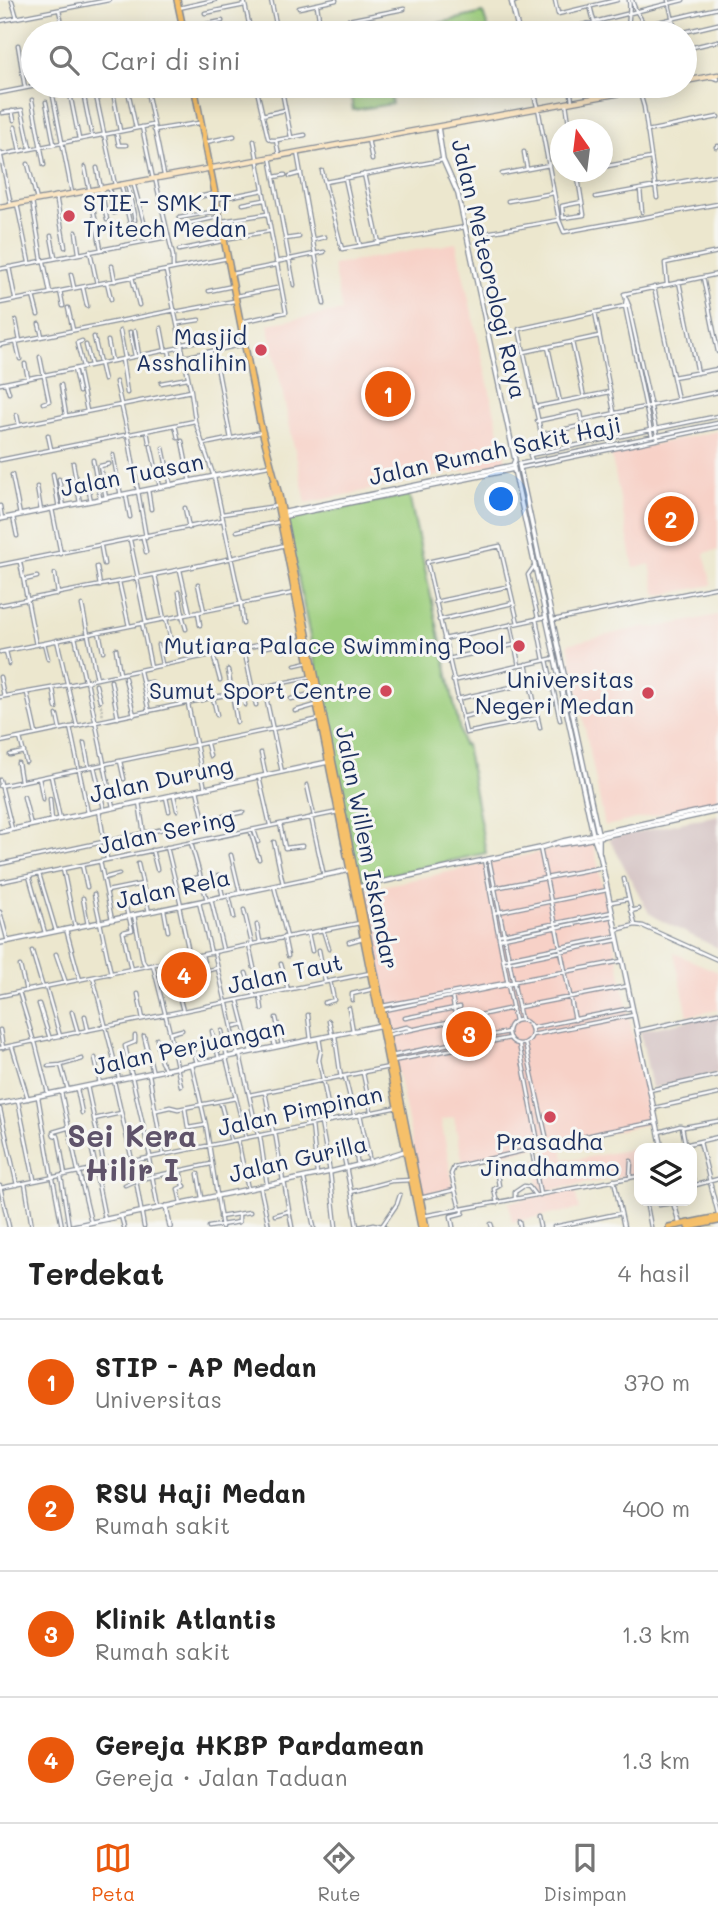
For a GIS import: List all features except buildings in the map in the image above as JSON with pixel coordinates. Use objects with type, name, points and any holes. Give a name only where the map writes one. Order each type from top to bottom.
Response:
[{"type":"highway","points":[[177,0],[181,21]]},
{"type":"highway","name":"Jalan Willem Iskandar","points":[[197,98],[262,432],[271,465],[272,481],[283,515],[399,1107],[424,1216],[423,1227]]},
{"type":"highway","points":[[204,170],[212,171]]},
{"type":"highway","name":"Jalan Willem Iskandar","points":[[283,515],[285,545],[304,643],[350,870],[356,888],[373,989],[380,1009]]},
{"type":"highway","name":"Jalan Willem Iskandar","points":[[385,1029],[391,1062]]},
{"type":"highway","name":"Jalan Willem Iskandar","points":[[408,1150],[423,1227]]},
{"type":"highway","points":[[669,1227],[717,1220]]},
{"type":"highway","points":[[688,1227],[717,1220]]},
{"type":"main road","points":[[697,79],[716,75]]},
{"type":"main road","name":"Jalan Meteorologi Raya","points":[[212,171],[279,155],[594,98]]},
{"type":"main road","points":[[0,207],[204,170]]},
{"type":"street","points":[[0,21],[109,0]]},
{"type":"street","points":[[179,8],[215,0]]},
{"type":"street","points":[[244,0],[248,21]]},
{"type":"street","points":[[271,0],[275,21]]},
{"type":"street","points":[[299,8],[338,0]]},
{"type":"street","points":[[516,21],[512,2],[519,0]]},
{"type":"street","points":[[555,0],[558,14],[617,0]]},
{"type":"street","points":[[630,0],[633,11],[631,21]]},
{"type":"street","points":[[598,21],[683,0]]},
{"type":"street","points":[[12,1],[17,18]]},
{"type":"street","points":[[668,2],[672,19]]},
{"type":"street","points":[[205,13],[245,5]]},
{"type":"street","points":[[317,5],[319,21]]},
{"type":"street","points":[[590,6],[594,21]]},
{"type":"street","points":[[663,21],[718,8]]},
{"type":"street","points":[[345,21],[404,9]]},
{"type":"street","points":[[59,10],[61,21]]},
{"type":"street","points":[[633,11],[643,21]]},
{"type":"street","points":[[697,29],[718,24]]},
{"type":"street","points":[[697,46],[718,41]]},
{"type":"street","points":[[18,45],[21,63]]},
{"type":"street","points":[[0,93],[21,89]]},
{"type":"street","points":[[53,98],[72,193]]},
{"type":"street","points":[[84,98],[92,137]]},
{"type":"street","points":[[96,98],[112,186],[114,213]]},
{"type":"street","points":[[114,98],[120,146],[126,145]]},
{"type":"street","points":[[130,98],[136,128]]},
{"type":"street","points":[[148,98],[164,177]]},
{"type":"street","points":[[258,98],[269,139],[305,135]]},
{"type":"street","points":[[283,98],[291,137]]},
{"type":"street","points":[[535,98],[559,220],[565,232],[718,204]]},
{"type":"street","points":[[572,98],[572,102]]},
{"type":"street","points":[[641,98],[657,198]]},
{"type":"street","points":[[71,99],[79,139]]},
{"type":"street","points":[[32,100],[44,165]]},
{"type":"street","points":[[46,102],[54,144]]},
{"type":"street","points":[[566,103],[568,119]]},
{"type":"street","points":[[2,113],[22,110],[30,148]]},
{"type":"street","points":[[262,115],[285,110]]},
{"type":"street","points":[[12,111],[14,120]]},
{"type":"street","points":[[647,131],[718,117]]},
{"type":"street","points":[[154,130],[202,122]]},
{"type":"street","points":[[29,263],[0,154],[153,125]]},
{"type":"street","points":[[15,127],[20,151]]},
{"type":"street","points":[[142,127],[173,256],[173,269]]},
{"type":"street","name":"Jalan Meteorologi Raya","points":[[438,127],[443,160],[458,194],[516,465]]},
{"type":"street","points":[[206,142],[234,136]]},
{"type":"street","points":[[368,139],[372,160]]},
{"type":"street","points":[[276,140],[279,155]]},
{"type":"street","points":[[241,322],[286,313],[254,141]]},
{"type":"street","points":[[297,152],[324,304]]},
{"type":"street","points":[[524,152],[527,169]]},
{"type":"street","points":[[270,157],[293,285]]},
{"type":"street","points":[[613,165],[651,158]]},
{"type":"street","points":[[326,182],[443,160]]},
{"type":"street","points":[[28,164],[50,293]]},
{"type":"street","points":[[502,174],[549,165]]},
{"type":"street","points":[[85,167],[101,249]]},
{"type":"street","points":[[97,167],[107,220]]},
{"type":"street","points":[[322,171],[342,248],[465,227]]},
{"type":"street","points":[[290,176],[301,173]]},
{"type":"street","points":[[364,174],[379,243]]},
{"type":"street","points":[[274,177],[285,175]]},
{"type":"street","points":[[596,197],[718,175]]},
{"type":"street","points":[[345,178],[360,246]]},
{"type":"street","points":[[579,182],[582,202],[583,215],[563,218],[562,206],[582,202]]},
{"type":"street","points":[[127,183],[135,220]]},
{"type":"street","points":[[127,183],[145,226]]},
{"type":"street","points":[[127,183],[132,232]]},
{"type":"street","points":[[640,189],[642,212]]},
{"type":"street","points":[[161,206],[263,190]]},
{"type":"street","points":[[508,201],[554,193]]},
{"type":"street","points":[[56,196],[65,247]]},
{"type":"street","points":[[243,204],[265,200]]},
{"type":"street","points":[[179,218],[267,214]]},
{"type":"street","points":[[185,229],[186,224],[221,216]]},
{"type":"street","points":[[480,234],[559,220]]},
{"type":"street","points":[[179,250],[270,231]]},
{"type":"street","points":[[76,232],[79,253]]},
{"type":"street","points":[[51,236],[55,258]]},
{"type":"street","points":[[285,239],[299,236]]},
{"type":"street","points":[[0,269],[168,237]]},
{"type":"street","points":[[313,240],[326,237]]},
{"type":"street","points":[[90,251],[97,284]]},
{"type":"street","points":[[231,274],[324,252]]},
{"type":"street","points":[[667,284],[665,263],[718,252]]},
{"type":"street","points":[[0,303],[228,258]]},
{"type":"street","points":[[112,266],[115,281]]},
{"type":"street","points":[[9,267],[15,300]]},
{"type":"street","points":[[166,271],[195,421],[214,477],[243,624]]},
{"type":"street","points":[[71,274],[74,289]]},
{"type":"street","points":[[655,438],[651,406],[625,293],[718,276]]},
{"type":"street","points":[[132,277],[139,305]]},
{"type":"street","points":[[703,277],[718,352]]},
{"type":"street","points":[[107,282],[111,299]]},
{"type":"street","points":[[679,282],[698,373]]},
{"type":"street","points":[[209,291],[234,286]]},
{"type":"street","points":[[83,287],[87,306]]},
{"type":"street","points":[[654,287],[678,401]]},
{"type":"street","points":[[0,345],[278,288]]},
{"type":"street","points":[[60,291],[73,331]]},
{"type":"street","points":[[33,296],[38,315]]},
{"type":"street","points":[[537,421],[579,412],[582,424],[541,433],[537,421],[520,328],[627,306]]},
{"type":"street","points":[[627,306],[645,407],[650,430],[655,438]]},
{"type":"street","points":[[594,312],[615,413]]},
{"type":"street","points":[[16,320],[20,359]]},
{"type":"street","points":[[177,324],[200,320]]},
{"type":"street","points":[[39,324],[42,337]]},
{"type":"street","points":[[161,328],[172,365]]},
{"type":"street","points":[[120,331],[127,393]]},
{"type":"street","points":[[135,331],[137,356]]},
{"type":"street","points":[[130,332],[137,356]]},
{"type":"street","points":[[524,352],[599,336]]},
{"type":"street","points":[[94,337],[104,380]]},
{"type":"street","points":[[0,384],[205,340]]},
{"type":"street","points":[[79,393],[77,343],[82,341]]},
{"type":"street","points":[[108,341],[112,361]]},
{"type":"street","points":[[572,342],[583,397]]},
{"type":"street","points":[[184,357],[245,344]]},
{"type":"street","points":[[86,345],[91,365]]},
{"type":"street","points":[[548,347],[559,402]]},
{"type":"street","points":[[40,357],[49,401],[43,403]]},
{"type":"street","points":[[216,361],[231,439]]},
{"type":"street","points":[[26,365],[28,378]]},
{"type":"street","points":[[79,368],[87,411]]},
{"type":"street","points":[[673,377],[718,369]]},
{"type":"street","points":[[161,383],[188,378]]},
{"type":"street","points":[[116,382],[139,492],[146,552]]},
{"type":"street","points":[[6,383],[9,393]]},
{"type":"street","points":[[61,385],[66,415]]},
{"type":"street","points":[[0,429],[191,391]]},
{"type":"street","points":[[535,407],[610,392]]},
{"type":"street","points":[[582,420],[718,392]]},
{"type":"street","points":[[17,415],[19,425]]},
{"type":"street","points":[[531,461],[530,454],[718,416]]},
{"type":"street","points":[[0,460],[195,421]]},
{"type":"street","points":[[175,425],[190,482]]},
{"type":"street","name":"Jalan Rumah Sakit Haji","points":[[283,515],[718,425]]},
{"type":"street","points":[[146,431],[161,488]]},
{"type":"street","points":[[203,444],[262,432]]},
{"type":"street","points":[[48,435],[51,450]]},
{"type":"street","name":"Jalan Rumah Sakit Haji","points":[[516,465],[655,438]]},
{"type":"street","points":[[163,448],[171,486]]},
{"type":"street","points":[[113,455],[131,517]]},
{"type":"street","points":[[93,460],[100,500]]},
{"type":"street","points":[[73,463],[80,503]]},
{"type":"street","points":[[106,498],[100,466],[109,464]]},
{"type":"street","name":"Jalan Tuasan","points":[[1,519],[271,465]]},
{"type":"street","points":[[516,465],[538,549],[596,836]]},
{"type":"street","points":[[516,465],[538,583],[566,697],[567,713],[603,867],[661,1143]]},
{"type":"street","points":[[53,474],[62,507]]},
{"type":"street","points":[[12,475],[20,515]]},
{"type":"street","points":[[59,479],[62,507]]},
{"type":"street","points":[[37,487],[41,511]]},
{"type":"street","points":[[88,487],[91,501]]},
{"type":"street","points":[[148,491],[151,509]]},
{"type":"street","points":[[0,506],[1,519]]},
{"type":"street","points":[[185,508],[189,527]]},
{"type":"street","points":[[52,509],[61,554]]},
{"type":"street","points":[[221,514],[283,515]]},
{"type":"street","points":[[237,531],[283,515]]},
{"type":"street","points":[[13,517],[17,536]]},
{"type":"street","points":[[0,560],[1,565],[20,562],[223,520]]},
{"type":"street","points":[[130,540],[151,667]]},
{"type":"street","points":[[0,605],[180,570],[285,545]]},
{"type":"street","points":[[100,546],[104,564]]},
{"type":"street","points":[[518,623],[500,546],[427,562],[466,733],[538,718]]},
{"type":"street","points":[[532,551],[538,549]]},
{"type":"street","points":[[20,562],[36,645]]},
{"type":"street","points":[[535,565],[528,575],[560,720]]},
{"type":"street","points":[[97,567],[100,586]]},
{"type":"street","points":[[180,570],[190,614]]},
{"type":"street","points":[[55,574],[58,594]]},
{"type":"street","points":[[155,575],[172,645]]},
{"type":"street","points":[[24,580],[37,577]]},
{"type":"street","points":[[119,582],[129,626]]},
{"type":"street","points":[[530,585],[538,583]]},
{"type":"street","points":[[198,584],[204,611]]},
{"type":"street","points":[[435,602],[510,586]]},
{"type":"street","points":[[553,620],[718,587]]},
{"type":"street","points":[[179,592],[186,629]]},
{"type":"street","points":[[0,652],[295,593]]},
{"type":"street","points":[[439,620],[513,603]]},
{"type":"street","points":[[82,605],[97,678]]},
{"type":"street","points":[[198,612],[200,625]]},
{"type":"street","points":[[443,639],[546,617]]},
{"type":"street","points":[[511,624],[519,666]]},
{"type":"street","points":[[99,632],[103,651]]},
{"type":"street","points":[[75,637],[113,807]]},
{"type":"street","points":[[57,640],[77,726]]},
{"type":"street","points":[[44,643],[48,659]]},
{"type":"street","points":[[0,677],[2,696],[68,685],[213,653],[304,643]]},
{"type":"street","points":[[284,651],[304,643]]},
{"type":"street","points":[[158,645],[162,664]]},
{"type":"street","points":[[448,659],[515,645]]},
{"type":"street","points":[[116,649],[120,674]]},
{"type":"street","points":[[6,651],[9,664]]},
{"type":"street","points":[[213,653],[220,680]]},
{"type":"street","points":[[245,654],[256,705]]},
{"type":"street","points":[[453,681],[555,658]]},
{"type":"street","points":[[295,665],[308,662]]},
{"type":"street","points":[[526,664],[540,728]]},
{"type":"street","points":[[139,670],[149,712]]},
{"type":"street","points":[[228,670],[237,722]]},
{"type":"street","points":[[0,741],[311,677]]},
{"type":"street","points":[[125,678],[134,715]]},
{"type":"street","points":[[111,681],[118,718]]},
{"type":"street","points":[[143,684],[152,681]]},
{"type":"street","points":[[457,699],[530,683]]},
{"type":"street","points":[[96,685],[100,701]]},
{"type":"street","points":[[52,688],[56,708]]},
{"type":"street","points":[[264,688],[282,772]]},
{"type":"street","points":[[186,691],[205,789]]},
{"type":"street","points":[[27,692],[36,734]]},
{"type":"street","points":[[242,692],[245,705]]},
{"type":"street","points":[[291,699],[314,693]]},
{"type":"street","points":[[146,697],[157,695]]},
{"type":"street","points":[[213,698],[217,715]]},
{"type":"street","points":[[462,717],[534,701]]},
{"type":"street","points":[[295,711],[317,705]]},
{"type":"street","points":[[558,715],[567,713]]},
{"type":"street","points":[[57,715],[60,729]]},
{"type":"street","points":[[1,786],[320,719]]},
{"type":"street","points":[[70,727],[88,813]]},
{"type":"street","points":[[20,738],[26,762]]},
{"type":"street","points":[[84,743],[89,767]]},
{"type":"street","points":[[207,744],[210,756]]},
{"type":"street","points":[[10,755],[24,752]]},
{"type":"street","points":[[261,753],[266,776]]},
{"type":"street","points":[[120,761],[124,779]]},
{"type":"street","name":"Jalan Durung","points":[[0,832],[328,762]]},
{"type":"street","points":[[18,763],[22,782]]},
{"type":"street","points":[[94,766],[107,859]]},
{"type":"street","points":[[51,776],[60,819]]},
{"type":"street","points":[[259,777],[270,826]]},
{"type":"street","points":[[39,778],[43,799]]},
{"type":"street","points":[[0,780],[12,829]]},
{"type":"street","points":[[307,785],[324,876]]},
{"type":"street","points":[[197,790],[204,821]]},
{"type":"street","points":[[174,795],[177,810]]},
{"type":"street","points":[[24,797],[31,825]]},
{"type":"street","points":[[166,797],[169,811]]},
{"type":"street","points":[[50,799],[52,821]]},
{"type":"street","points":[[139,802],[144,834]]},
{"type":"street","points":[[596,836],[718,809]]},
{"type":"street","points":[[0,864],[243,812]]},
{"type":"street","name":"Jalan Sering","points":[[0,881],[338,812]]},
{"type":"street","points":[[356,888],[563,845],[669,819]]},
{"type":"street","points":[[595,822],[609,831]]},
{"type":"street","points":[[280,824],[285,848],[302,845]]},
{"type":"street","points":[[252,830],[258,842]]},
{"type":"street","points":[[252,830],[259,859]]},
{"type":"street","points":[[191,842],[223,950]]},
{"type":"street","points":[[274,842],[283,884]]},
{"type":"street","points":[[167,847],[190,957]]},
{"type":"street","points":[[540,848],[575,1020]]},
{"type":"street","points":[[276,850],[282,849]]},
{"type":"street","points":[[152,850],[157,869]]},
{"type":"street","points":[[231,855],[240,893]]},
{"type":"street","points":[[487,860],[521,1020]]},
{"type":"street","points":[[487,860],[489,889],[515,1021]]},
{"type":"street","points":[[100,861],[112,920]]},
{"type":"street","points":[[138,863],[149,912]]},
{"type":"street","points":[[82,865],[87,887]]},
{"type":"street","points":[[489,889],[603,867]]},
{"type":"street","points":[[63,869],[75,927]]},
{"type":"street","name":"Jalan Rela","points":[[4,943],[350,870]]},
{"type":"street","points":[[39,874],[56,931]]},
{"type":"street","points":[[104,878],[119,874]]},
{"type":"street","points":[[218,875],[223,897]]},
{"type":"street","points":[[29,876],[45,934]]},
{"type":"street","points":[[187,880],[201,877]]},
{"type":"street","points":[[624,879],[635,925]]},
{"type":"street","points":[[107,891],[143,884]]},
{"type":"street","points":[[275,886],[288,956]]},
{"type":"street","points":[[494,913],[607,890]]},
{"type":"street","points":[[94,894],[111,974]]},
{"type":"street","points":[[229,895],[234,917]]},
{"type":"street","points":[[83,898],[88,925]]},
{"type":"street","points":[[610,903],[628,899]]},
{"type":"street","points":[[199,902],[259,1135],[267,1184]]},
{"type":"street","points":[[125,903],[146,967]]},
{"type":"street","points":[[164,909],[169,931]]},
{"type":"street","points":[[631,911],[639,909]]},
{"type":"street","points":[[244,910],[254,968]]},
{"type":"street","points":[[0,912],[4,943]]},
{"type":"street","points":[[499,937],[612,914]]},
{"type":"street","points":[[130,916],[132,930],[123,932],[131,970]]},
{"type":"street","points":[[0,996],[360,923]]},
{"type":"street","points":[[257,925],[260,942]]},
{"type":"street","points":[[503,961],[601,941],[635,925],[718,960]]},
{"type":"street","points":[[66,929],[80,980]]},
{"type":"street","points":[[323,930],[329,949]]},
{"type":"street","points":[[308,933],[312,951]]},
{"type":"street","points":[[349,942],[363,938]]},
{"type":"street","points":[[319,950],[325,982]]},
{"type":"street","points":[[32,951],[60,1036]]},
{"type":"street","points":[[56,954],[66,983]]},
{"type":"street","points":[[202,954],[206,970]]},
{"type":"street","points":[[184,958],[190,981],[194,980],[196,983]]},
{"type":"street","points":[[380,1009],[622,961]]},
{"type":"street","points":[[281,964],[288,990]]},
{"type":"street","points":[[153,965],[181,1086]]},
{"type":"street","points":[[20,966],[26,991]]},
{"type":"street","points":[[201,972],[217,968]]},
{"type":"street","points":[[246,973],[254,996]]},
{"type":"street","name":"Jalan Taut","points":[[2,1048],[370,973]]},
{"type":"street","points":[[93,977],[106,1027],[132,1161]]},
{"type":"street","points":[[324,1003],[334,999],[330,981]]},
{"type":"street","points":[[404,1004],[508,983]]},
{"type":"street","points":[[519,1007],[628,986]]},
{"type":"street","points":[[177,988],[183,1011]]},
{"type":"street","points":[[352,1000],[352,993],[373,989]]},
{"type":"street","points":[[19,992],[48,1094]]},
{"type":"street","points":[[138,994],[144,1019]]},
{"type":"street","points":[[260,995],[262,1009]]},
{"type":"street","points":[[452,996],[461,1048]]},
{"type":"street","points":[[238,1000],[251,1052]]},
{"type":"street","points":[[39,1004],[50,1039]]},
{"type":"street","points":[[349,1007],[353,1031]]},
{"type":"street","points":[[405,1018],[460,1007]]},
{"type":"street","points":[[385,1029],[412,1028],[513,1008]]},
{"type":"street","points":[[531,1028],[632,1008]]},
{"type":"street","points":[[72,1012],[78,1033]]},
{"type":"street","points":[[637,1031],[718,1013]]},
{"type":"street","points":[[308,1015],[311,1040]]},
{"type":"street","points":[[532,1035],[531,1028],[521,1020],[515,1021],[508,1031],[510,1038],[519,1044],[525,1043],[532,1035],[634,1015]]},
{"type":"street","points":[[85,1016],[88,1031]]},
{"type":"street","points":[[276,1018],[282,1046]]},
{"type":"street","points":[[329,1021],[354,1115]]},
{"type":"street","points":[[235,1026],[244,1024]]},
{"type":"street","name":"Jalan Perjuangan","points":[[0,1104],[353,1031],[385,1029]]},
{"type":"street","points":[[0,1030],[2,1048]]},
{"type":"street","points":[[170,1033],[181,1030]]},
{"type":"street","points":[[212,1031],[219,1059]]},
{"type":"street","points":[[222,1031],[246,1138]]},
{"type":"street","points":[[249,1095],[363,1073],[433,1047],[508,1031]]},
{"type":"street","points":[[135,1036],[135,1042],[125,1046],[150,1158],[158,1208]]},
{"type":"street","points":[[144,1036],[163,1155]]},
{"type":"street","points":[[273,1037],[275,1047]]},
{"type":"street","points":[[319,1038],[319,1060],[331,1120]]},
{"type":"street","points":[[391,1062],[510,1038]]},
{"type":"street","points":[[157,1040],[166,1070]]},
{"type":"street","points":[[519,1044],[538,1139],[543,1140],[546,1136],[525,1043]]},
{"type":"street","points":[[12,1046],[28,1098]]},
{"type":"street","points":[[433,1047],[434,1053]]},
{"type":"street","points":[[193,1049],[222,1226]]},
{"type":"street","points":[[95,1058],[100,1084]]},
{"type":"street","points":[[48,1066],[82,1059]]},
{"type":"street","points":[[61,1065],[68,1090]]},
{"type":"street","points":[[363,1073],[371,1112]]},
{"type":"street","points":[[650,1090],[718,1075]]},
{"type":"street","points":[[87,1086],[105,1167]]},
{"type":"street","points":[[527,1088],[535,1086]]},
{"type":"street","points":[[77,1089],[82,1113]]},
{"type":"street","points":[[61,1092],[91,1222]]},
{"type":"street","points":[[265,1092],[292,1227]]},
{"type":"street","points":[[654,1108],[718,1094]]},
{"type":"street","points":[[38,1097],[62,1227]]},
{"type":"street","points":[[156,1110],[169,1107],[178,1110],[236,1098]]},
{"type":"street","points":[[18,1101],[35,1181]]},
{"type":"street","points":[[220,1101],[231,1140]]},
{"type":"street","name":"Jalan Pimpinan","points":[[0,1187],[399,1107]]},
{"type":"street","points":[[185,1108],[189,1129],[206,1125]]},
{"type":"street","points":[[0,1110],[17,1185]]},
{"type":"street","points":[[94,1119],[121,1113]]},
{"type":"street","points":[[305,1114],[317,1174]]},
{"type":"street","points":[[360,1114],[370,1162]]},
{"type":"street","points":[[659,1132],[718,1121]]},
{"type":"street","points":[[321,1122],[336,1227]]},
{"type":"street","points":[[453,1227],[451,1216],[463,1213],[451,1174],[454,1167],[656,1122]]},
{"type":"street","points":[[682,1126],[685,1143]]},
{"type":"street","points":[[69,1127],[53,1132],[58,1138],[69,1227]]},
{"type":"street","points":[[89,1137],[96,1169],[101,1227]]},
{"type":"street","points":[[697,1143],[718,1137]]},
{"type":"street","points":[[238,1139],[248,1189]]},
{"type":"street","points":[[700,1142],[717,1220]]},
{"type":"street","points":[[354,1146],[358,1165]]},
{"type":"street","points":[[531,1149],[537,1195]]},
{"type":"street","name":"Jalan Gurilla","points":[[69,1227],[330,1172],[408,1150]]},
{"type":"street","points":[[343,1152],[358,1227],[374,1224],[383,1226],[400,1195]]},
{"type":"street","points":[[630,1178],[631,1161]]},
{"type":"street","points":[[125,1185],[153,1175],[211,1164]]},
{"type":"street","points":[[180,1170],[184,1186],[178,1188],[181,1203]]},
{"type":"street","points":[[198,1174],[202,1199]]},
{"type":"street","points":[[497,1174],[499,1185],[494,1189],[497,1203]]},
{"type":"street","points":[[303,1177],[314,1227]]},
{"type":"street","points":[[424,1216],[634,1177]]},
{"type":"street","points":[[697,1185],[718,1179]]},
{"type":"street","points":[[136,1180],[144,1227]]},
{"type":"street","points":[[351,1192],[391,1181],[412,1180]]},
{"type":"street","points":[[614,1180],[624,1227]]},
{"type":"street","points":[[25,1183],[32,1227]]},
{"type":"street","points":[[260,1186],[269,1227]]},
{"type":"street","points":[[514,1199],[515,1192],[524,1186],[537,1195]]},
{"type":"street","points":[[0,1187],[9,1227]]},
{"type":"street","points":[[420,1198],[455,1190]]},
{"type":"street","points":[[166,1206],[170,1227]]},
{"type":"street","points":[[647,1206],[651,1227]]},
{"type":"street","points":[[674,1206],[678,1225]]},
{"type":"street","points":[[220,1217],[250,1212]]},
{"type":"street","points":[[275,1215],[289,1212]]},
{"type":"street","points":[[554,1227],[621,1213]]},
{"type":"street","points":[[1,1216],[6,1214]]},
{"type":"street","points":[[209,1227],[240,1224],[239,1214]]},
{"type":"street","points":[[121,1216],[124,1227]]},
{"type":"street","points":[[537,1217],[540,1227]]},
{"type":"street","points":[[585,1220],[587,1227]]},
{"type":"street","points":[[519,1221],[520,1227]]},
{"type":"shaded area","points":[[456,243],[506,462],[306,503],[268,324],[342,311],[333,265]]},
{"type":"shaded area","points":[[718,431],[718,550],[704,553],[712,585],[656,596],[650,564],[634,568],[611,453]]},
{"type":"shaded area","name":"Universitas Negeri Medan","points":[[718,615],[718,803],[605,826],[568,644],[647,626],[655,628]]},
{"type":"shaded area","points":[[718,815],[718,948],[649,913],[609,838]]},
{"type":"shaded area","points":[[593,841],[651,1123],[561,1143],[564,1159],[572,1160],[634,1149],[634,1175],[539,1192],[534,1160],[546,1157],[544,1145],[463,1163],[454,1117],[441,1120],[454,1189],[423,1194],[361,895],[364,890]]},
{"type":"shaded area","points":[[674,953],[718,972],[718,1010],[688,1016]]},
{"type":"shaded area","points":[[718,1014],[718,1073],[652,1088],[640,1031]]},
{"type":"shaded area","points":[[575,1189],[579,1209],[512,1222],[509,1202]]},
{"type":"green space","points":[[483,13],[486,21],[448,21]]},
{"type":"green space","points":[[351,98],[391,98],[392,104],[353,110]]},
{"type":"green space","name":"Sumut Sport Centre","points":[[409,495],[463,745],[466,745],[486,853],[362,881],[358,877],[287,522],[289,519]]},
{"type":"tunnel","points":[[100,701],[103,717]]},
{"type":"place","name":"STIE - SMK IT Tritech Medan","points":[[69,216]]},
{"type":"place","name":"Masjid Asshalihin","points":[[261,350]]},
{"type":"place","name":"STIP - AP Medan","points":[[388,394]]},
{"type":"place","name":"RSU Haji Medan","points":[[671,519]]},
{"type":"place","name":"Mutiara Palace Swimming Pool","points":[[519,646]]},
{"type":"place","name":"Sumut Sport Centre","points":[[386,691]]},
{"type":"place","name":"Universitas Negeri Medan","points":[[648,693]]},
{"type":"place","name":"Gereja HKBP Pardamean","points":[[184,975]]},
{"type":"place","name":"Klinik Atlantis","points":[[469,1034]]},
{"type":"place","name":"Prasadha Jinadhammo","points":[[550,1117]]},
{"type":"district","name":"Sei Kera Hilir I","points":[[132,1154]]}]
